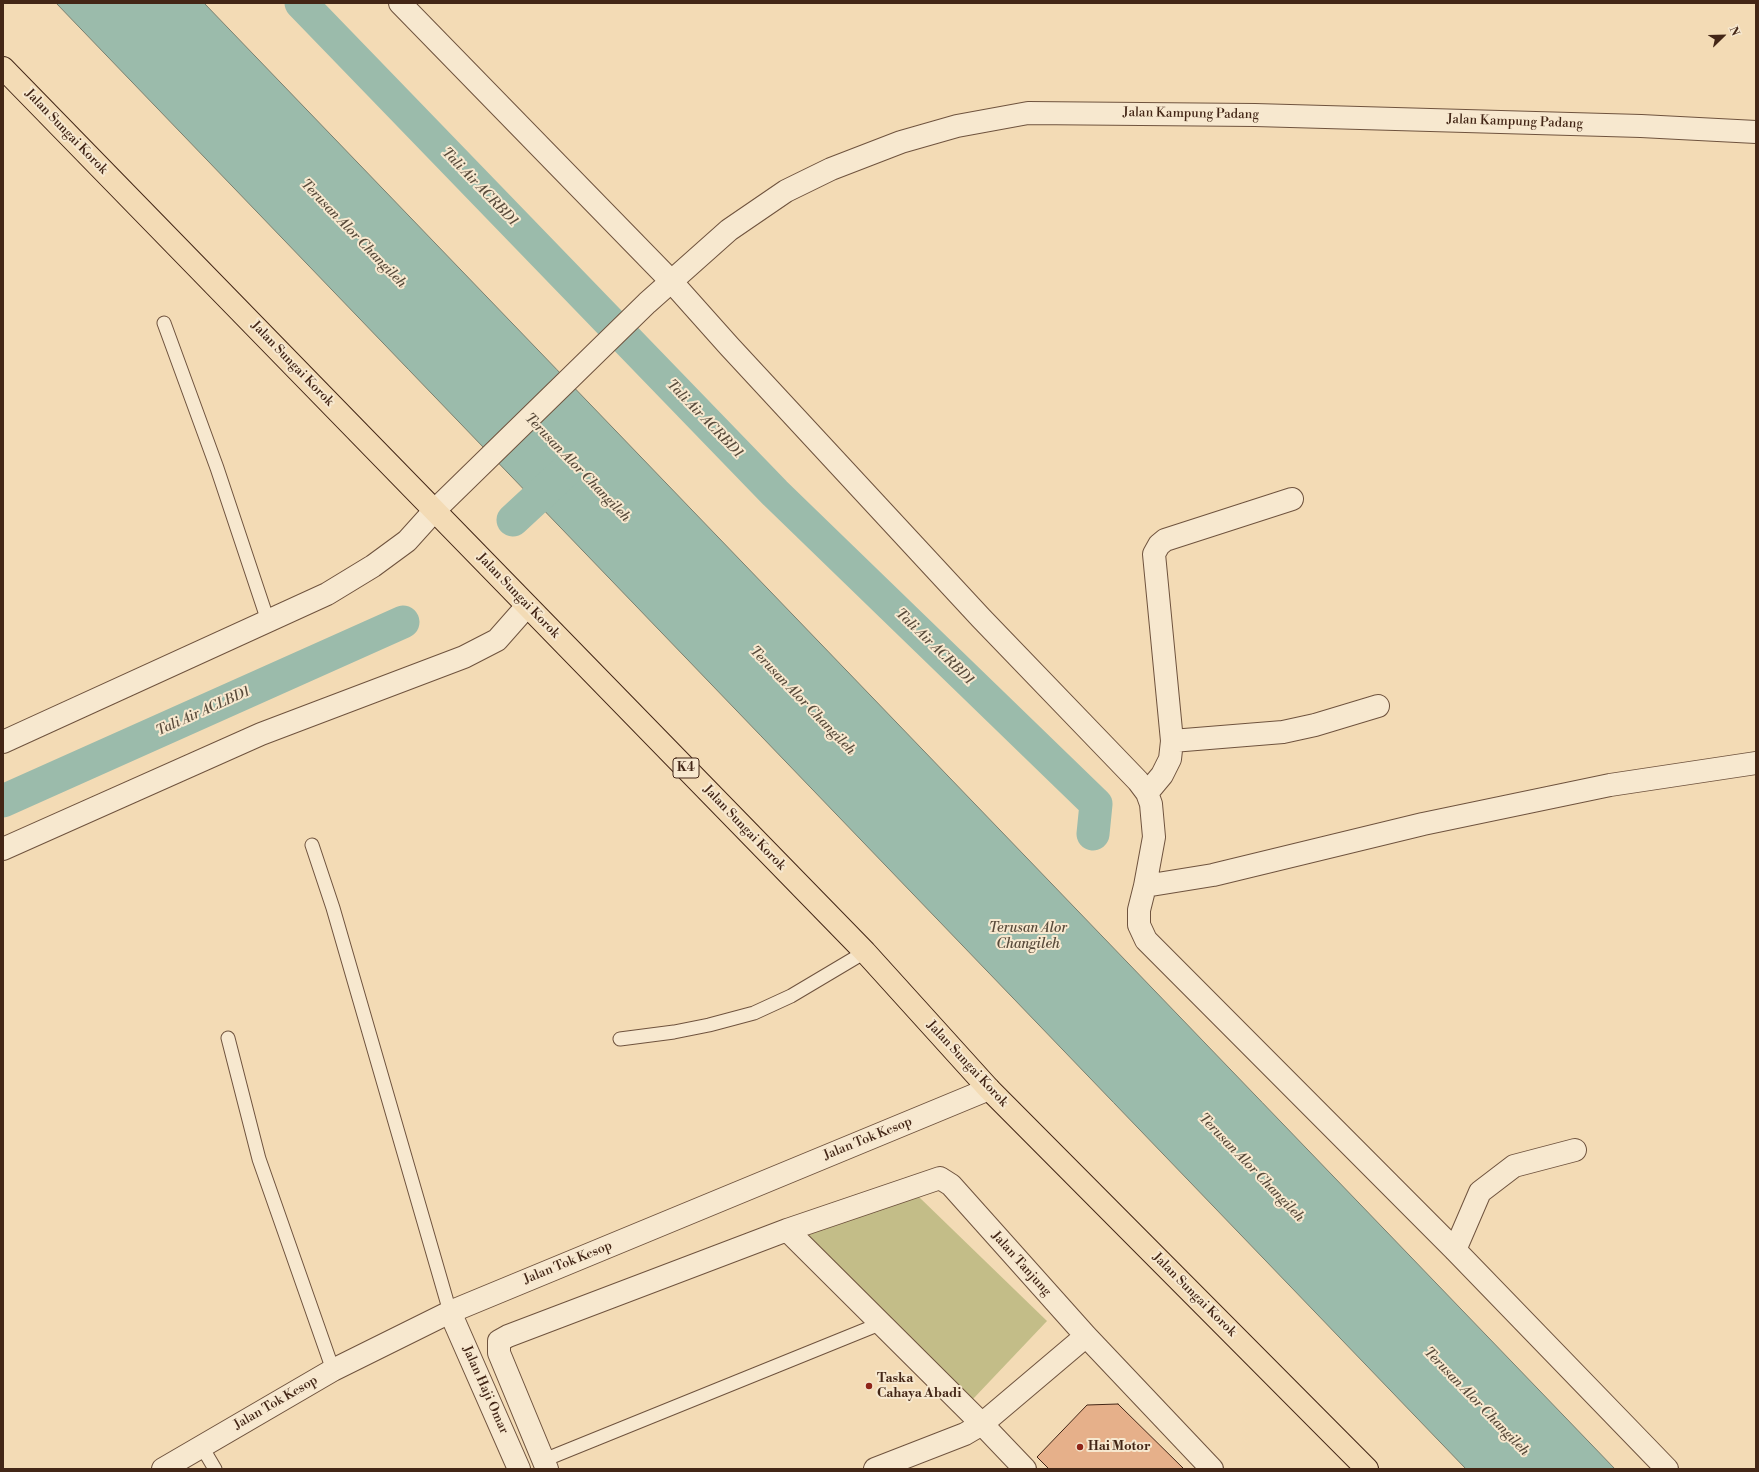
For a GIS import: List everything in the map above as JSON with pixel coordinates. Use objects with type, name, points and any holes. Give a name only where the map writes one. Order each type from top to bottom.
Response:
[{"type":"main road","name":"Jalan Sungai Korok","points":[[3,68],[865,952],[989,1089],[1367,1469]]},
{"type":"street","points":[[400,3],[659,292],[729,346],[938,572],[1138,781],[1147,793],[1151,804],[1154,837],[1139,910],[1139,925],[1146,940],[1455,1250],[1667,1469]]},
{"type":"street","name":"Jalan Kampung Padang","points":[[3,742],[327,594],[374,566],[407,541],[459,486],[659,292],[729,230],[786,191],[831,169],[901,142],[957,126],[1028,113],[1255,115],[1641,126],[1756,132]]},
{"type":"street","points":[[1147,793],[1162,775],[1170,759],[1172,742],[1154,554],[1159,545],[1165,540],[1292,499]]},
{"type":"street","points":[[3,849],[261,734],[464,657],[497,640],[527,606]]},
{"type":"street","points":[[1172,742],[1283,732],[1315,725],[1378,706]]},
{"type":"street","points":[[1145,886],[1213,875],[1423,824],[1610,785],[1756,763]]},
{"type":"street","name":"Jalan Tok Kesop","points":[[163,1469],[333,1370],[450,1312],[989,1089]]},
{"type":"street","points":[[1455,1250],[1480,1192],[1514,1166],[1575,1150]]},
{"type":"street","name":"Jalan Tanjung","points":[[787,1230],[940,1178],[951,1186],[1086,1336],[1212,1469]]},
{"type":"street","points":[[545,1464],[499,1353],[499,1341],[508,1336],[787,1230],[882,1323],[1025,1469]]},
{"type":"street","name":"Jalan Haji Omar","points":[[450,1312],[519,1469]]},
{"type":"street","points":[[875,1469],[966,1434],[982,1424],[1086,1336]]},
{"type":"lane","points":[[164,323],[217,468],[268,621]]},
{"type":"lane","points":[[312,845],[333,908],[450,1312]]},
{"type":"lane","points":[[620,1038],[681,1031],[754,1013],[792,996],[865,952]]},
{"type":"lane","points":[[228,1038],[259,1159],[333,1370]]},
{"type":"lane","points":[[545,1464],[882,1323]]},
{"type":"lane","points":[[202,1447],[215,1469]]},
{"type":"shaded area","points":[[919,1197],[1047,1321],[973,1399],[801,1233]]},
{"type":"water","name":"Terusan Alor Changileh","points":[[56,3],[204,3],[1615,1469],[1466,1469]]},
{"type":"building","points":[[1118,1404],[1184,1469],[1049,1469],[1037,1457],[1087,1405]]},
{"type":"waterway","name":"Tali Air ACRBD1","points":[[301,3],[775,493],[1096,804],[1093,834]]},
{"type":"waterway","name":"Tali Air ACLBD1","points":[[513,520],[568,469]]},
{"type":"waterway","name":"Tali Air ACLBD1","points":[[3,801],[403,622]]},
{"type":"place","name":"Taska Cahaya Abadi","points":[[869,1386]]},
{"type":"place","name":"Hai Motor","points":[[1080,1447]]}]
